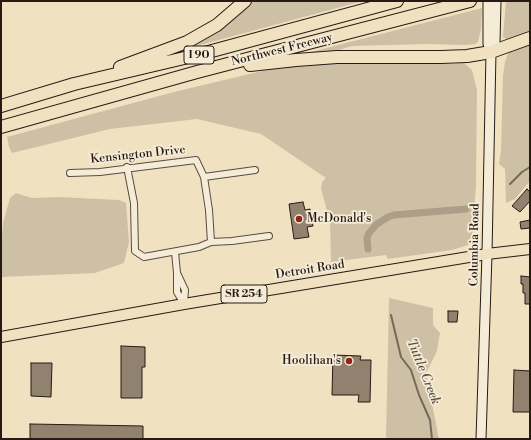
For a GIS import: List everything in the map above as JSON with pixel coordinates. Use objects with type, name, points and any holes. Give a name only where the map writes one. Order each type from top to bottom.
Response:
[{"type":"highway","points":[[74,84],[187,42],[216,25],[244,1]]},
{"type":"highway","name":"Northwest Freeway","points":[[1,106],[74,84],[197,55],[397,1]]},
{"type":"highway","name":"Northwest Freeway","points":[[1,127],[197,72],[470,1]]},
{"type":"highway","points":[[197,72],[263,63],[318,58],[467,56],[491,52],[530,38]]},
{"type":"main road","name":"Columbia Road","points":[[481,439],[487,254],[491,52],[495,43],[488,1]]},
{"type":"main road","name":"Columbia Road","points":[[492,26],[496,1]]},
{"type":"main road","name":"Detroit Road","points":[[1,338],[184,304],[487,254],[530,249]]},
{"type":"street","name":"Kensington Drive","points":[[70,173],[100,172],[196,160],[204,177],[209,210],[211,242]]},
{"type":"street","points":[[127,168],[134,203],[136,251],[144,257],[199,247],[211,242],[232,242],[268,236]]},
{"type":"street","points":[[204,177],[255,170]]},
{"type":"street","points":[[175,252],[178,273],[177,292],[184,304]]},
{"type":"shaded area","points":[[250,1],[363,1],[178,51]]},
{"type":"shaded area","points":[[506,1],[530,1],[530,34],[509,41],[503,37]]},
{"type":"shaded area","points":[[482,8],[481,29],[478,42],[475,44],[352,46],[336,51],[307,53]]},
{"type":"shaded area","points":[[530,42],[530,181],[515,199],[506,203],[505,169],[499,164],[501,151],[503,75],[508,53]]},
{"type":"shaded area","points":[[338,61],[359,64],[454,64],[463,62],[472,70],[477,90],[476,185],[474,228],[468,245],[452,250],[388,259],[386,255],[331,262],[330,221],[321,189],[322,182],[326,178],[261,134],[197,119],[110,129],[12,153],[9,147],[7,137],[174,92],[266,70]]},
{"type":"shaded area","points":[[16,193],[32,198],[59,197],[119,200],[126,203],[129,242],[124,263],[95,273],[2,277],[1,253],[3,223],[10,198]]},
{"type":"shaded area","points":[[389,298],[433,308],[433,325],[440,333],[437,351],[426,373],[439,439],[386,439]]},
{"type":"building","points":[[527,189],[530,192],[530,201],[520,212],[512,206]]},
{"type":"building","points":[[303,202],[305,210],[310,209],[313,226],[307,227],[309,237],[294,239],[289,204]]},
{"type":"building","points":[[530,220],[530,228],[521,229],[520,222]]},
{"type":"building","points":[[521,276],[530,277],[530,304],[525,304],[525,293],[523,293]]},
{"type":"building","points":[[448,311],[458,311],[457,322],[448,322]]},
{"type":"building","points":[[121,346],[145,347],[145,367],[142,367],[142,398],[121,398]]},
{"type":"building","points":[[333,355],[361,356],[360,360],[371,360],[370,402],[358,402],[359,395],[332,395]]},
{"type":"building","points":[[31,363],[52,363],[51,397],[31,396]]},
{"type":"building","points":[[514,370],[530,371],[530,412],[513,412]]},
{"type":"building","points":[[30,424],[143,426],[143,439],[30,439]]},
{"type":"waterway","name":"Tuttle Creek","points":[[510,184],[522,172],[530,167]]},
{"type":"waterway","name":"Tuttle Creek","points":[[368,249],[367,238],[369,233],[377,224],[388,217],[394,215],[466,209]]},
{"type":"waterway","name":"Tuttle Creek","points":[[391,315],[401,357],[411,370],[419,395],[430,420],[432,439]]},
{"type":"place","name":"McDonald's","points":[[299,219]]},
{"type":"place","name":"Hoolihan's","points":[[349,361]]}]
